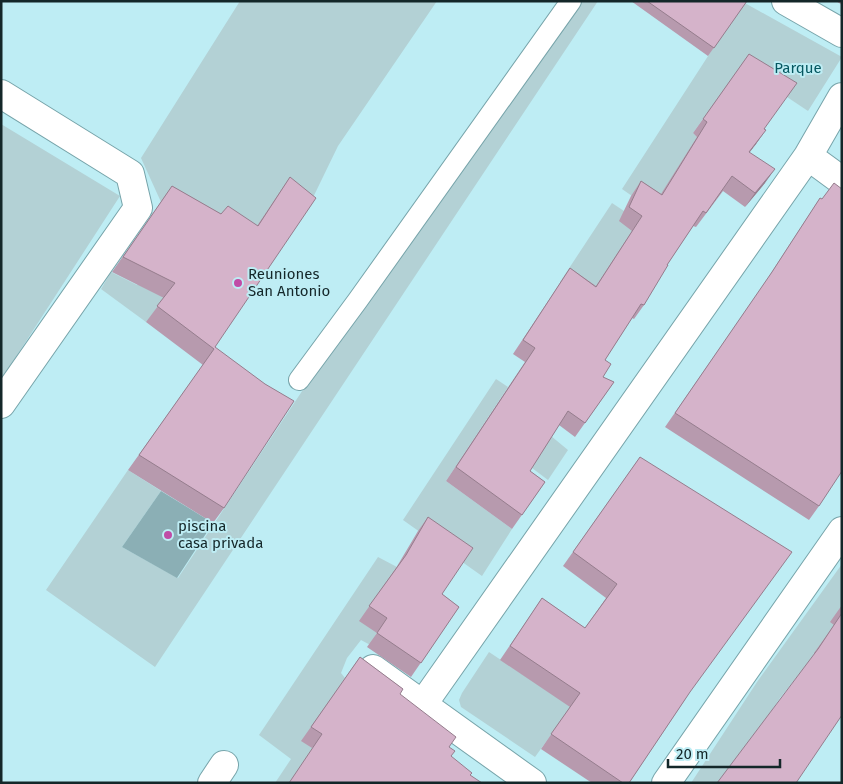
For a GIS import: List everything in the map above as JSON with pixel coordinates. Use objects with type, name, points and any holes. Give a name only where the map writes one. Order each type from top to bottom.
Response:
[{"type":"street","points":[[786,1],[842,33]]},
{"type":"street","points":[[1,94],[130,174],[138,208],[1,404]]},
{"type":"street","points":[[423,704],[808,156],[842,97]]},
{"type":"street","points":[[808,156],[841,179]]},
{"type":"street","points":[[666,783],[842,531]]},
{"type":"street","points":[[361,661],[532,783]]},
{"type":"lane","points":[[298,380],[358,300],[571,1]]},
{"type":"green space","points":[[240,1],[437,1],[338,146],[305,214],[247,242],[233,260],[146,322],[101,289],[111,272],[137,285],[190,218],[161,202],[141,158]]},
{"type":"green space","points":[[571,1],[598,1],[155,667],[46,590],[128,470],[161,491],[122,547],[178,578],[427,203]]},
{"type":"green space","name":"Parque","points":[[743,2],[842,57],[808,111],[784,95],[707,113],[693,133],[703,142],[652,210],[622,189]]},
{"type":"green space","points":[[1,124],[120,196],[1,380]]},
{"type":"green space","points":[[612,203],[624,211],[636,234],[586,301],[560,282]]},
{"type":"green space","points":[[496,379],[508,387],[446,481],[512,529],[482,576],[403,520]]},
{"type":"green space","points":[[551,436],[568,450],[548,480],[516,456]]},
{"type":"green space","points":[[378,557],[397,567],[421,662],[374,647],[361,640],[347,658],[341,673],[345,678],[302,741],[360,780],[358,783],[275,783],[291,759],[259,735]]},
{"type":"green space","points":[[842,564],[842,606],[834,625],[755,735],[746,783],[691,783],[757,682]]},
{"type":"green space","points":[[489,652],[571,707],[535,757],[461,707],[459,700],[462,693]]},
{"type":"shaded area","name":"piscina casa privada","points":[[161,491],[213,523],[177,578],[122,547]]},
{"type":"building","points":[[647,1],[747,1],[714,48]]},
{"type":"building","points":[[749,54],[797,83],[749,152],[775,169],[755,193],[732,176],[706,213],[703,211],[667,265],[644,305],[641,304],[605,360],[611,364],[603,377],[614,382],[585,423],[568,411],[530,471],[545,482],[522,515],[456,467],[535,348],[523,340],[570,268],[596,287],[642,216],[629,207],[641,181],[662,195],[707,122],[703,119]]},
{"type":"building","points":[[290,177],[316,198],[215,347],[265,384],[294,401],[224,508],[139,455],[214,349],[157,306],[175,283],[123,257],[172,186],[221,214],[228,206],[258,226]]},
{"type":"building","points":[[834,183],[842,189],[842,471],[819,506],[675,413],[772,272],[820,198],[822,199]]},
{"type":"building","points":[[640,457],[792,552],[690,692],[629,783],[623,783],[551,734],[580,693],[510,646],[542,598],[585,628],[617,584],[573,552]]},
{"type":"building","points":[[428,517],[473,548],[442,594],[459,607],[421,663],[377,633],[387,618],[369,606],[406,555]]},
{"type":"building","points":[[842,613],[842,715],[796,783],[717,783],[818,649]]},
{"type":"building","points":[[360,657],[403,689],[400,694],[456,737],[449,747],[455,751],[451,756],[472,773],[470,775],[482,783],[289,783],[322,734],[311,727]]},
{"type":"place","name":"Reuniones San Antonio","points":[[238,283]]},
{"type":"place","name":"piscina casa privada","points":[[168,535]]}]
